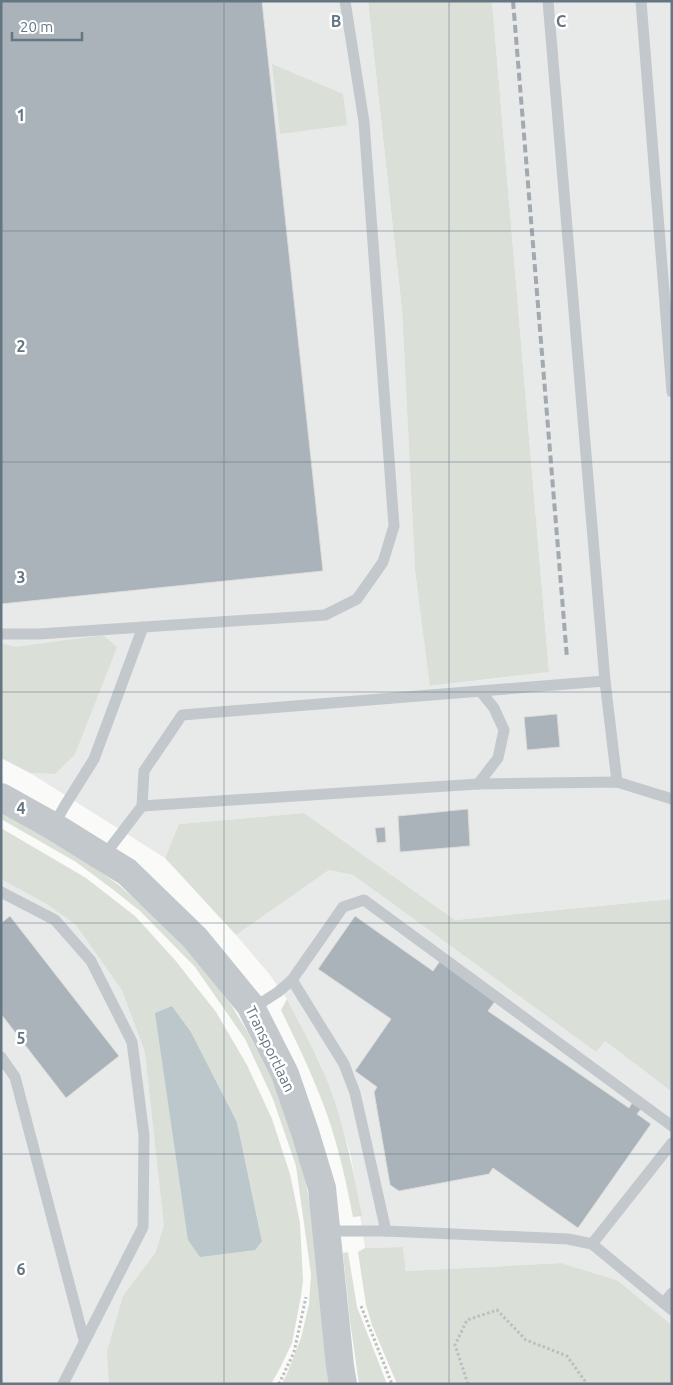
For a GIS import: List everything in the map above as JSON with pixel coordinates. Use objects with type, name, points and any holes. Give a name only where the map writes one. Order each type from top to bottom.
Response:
[{"type":"street","name":"Transportlaan","points":[[1,798],[53,826],[127,872],[195,938],[252,1009],[285,1074],[322,1188],[343,1384]]},
{"type":"lane","points":[[1,634],[39,634],[325,615],[357,599],[383,562],[394,526],[364,122],[345,1]]},
{"type":"lane","points":[[548,1],[605,681],[617,782]]},
{"type":"lane","points":[[641,1],[672,392]]},
{"type":"lane","points":[[53,826],[94,759],[143,627]]},
{"type":"lane","points":[[103,857],[142,806],[144,771],[182,715],[605,681]]},
{"type":"lane","points":[[478,784],[498,758],[504,730],[494,708],[481,692]]},
{"type":"lane","points":[[142,806],[478,784],[617,782],[672,799]]},
{"type":"lane","points":[[1,892],[55,920],[91,961],[132,1042],[144,1135],[143,1227],[63,1384]]},
{"type":"lane","points":[[252,1009],[292,980],[343,907],[364,900],[672,1126]]},
{"type":"lane","points":[[292,980],[344,1064],[355,1093],[386,1231]]},
{"type":"lane","points":[[1,1057],[15,1076],[84,1340]]},
{"type":"lane","points":[[592,1244],[672,1143]]},
{"type":"lane","points":[[326,1230],[568,1238],[592,1244],[668,1306],[672,1293]]},
{"type":"path","points":[[279,1384],[294,1352],[307,1294]]},
{"type":"path","points":[[468,1384],[455,1345],[467,1320],[497,1310],[526,1340],[567,1356],[587,1384]]},
{"type":"shaded area","points":[[1,1],[368,1],[402,310],[415,570],[431,686],[549,672],[492,1],[672,1],[672,899],[455,920],[304,813],[179,824],[165,858],[30,773],[55,774],[103,635],[15,648],[1,643]]},
{"type":"shaded area","points":[[368,1],[492,1],[549,672],[430,686],[415,570],[402,310]]},
{"type":"shaded area","points":[[272,64],[343,94],[347,125],[280,134]]},
{"type":"shaded area","points":[[103,635],[117,647],[75,754],[55,774],[30,773],[1,758],[1,643],[15,647]]},
{"type":"shaded area","points":[[1,811],[94,867],[120,886],[163,924],[195,957],[230,1003],[247,1031],[273,1081],[302,1164],[311,1209],[331,1384],[281,1384],[301,1338],[309,1304],[311,1274],[296,1166],[273,1099],[245,1039],[195,967],[140,911],[76,862],[1,819]]},
{"type":"shaded area","points":[[304,813],[455,920],[672,899],[672,1092],[605,1041],[596,1052],[353,875],[329,870],[236,935],[165,858],[179,824]]},
{"type":"shaded area","points":[[1,828],[86,878],[135,916],[175,960],[216,1012],[247,1065],[272,1119],[290,1174],[300,1223],[303,1281],[301,1296],[292,1343],[271,1384],[109,1384],[107,1352],[123,1296],[156,1252],[164,1225],[145,1052],[122,990],[76,925],[47,904],[1,879]],"holes":[[[172,1006],[191,1032],[237,1122],[262,1240],[155,1013]]]},
{"type":"shaded area","points":[[1,853],[159,957],[188,1240],[109,1384],[1,1384]]},
{"type":"shaded area","points":[[329,870],[353,875],[596,1052],[605,1041],[672,1092],[672,1325],[617,1280],[561,1263],[406,1271],[403,1247],[365,1248],[351,1156],[321,1065],[287,999],[270,975],[236,935]]},
{"type":"shaded area","points":[[287,999],[328,1082],[350,1158],[362,1216],[353,1217],[337,1146],[325,1108],[281,1010]]},
{"type":"shaded area","points":[[172,1006],[191,1032],[237,1122],[262,1241],[255,1250],[200,1257],[188,1240],[155,1013]]},
{"type":"shaded area","points":[[403,1247],[406,1271],[561,1263],[617,1280],[672,1325],[672,1384],[397,1384],[372,1325],[366,1305],[358,1252],[365,1248]]},
{"type":"shaded area","points":[[348,1252],[357,1307],[387,1384],[359,1384],[343,1253]]},
{"type":"building","points":[[1,1],[262,1],[323,571],[1,604]]},
{"type":"building","points":[[557,714],[560,747],[527,750],[524,717]]},
{"type":"building","points":[[468,809],[470,846],[400,852],[398,816]]},
{"type":"building","points":[[385,827],[386,842],[377,843],[375,828]]},
{"type":"building","points":[[10,916],[119,1056],[66,1098],[1,1014],[1,923]]},
{"type":"building","points":[[355,916],[433,971],[440,961],[496,1000],[488,1011],[629,1108],[632,1103],[641,1109],[637,1114],[651,1124],[578,1228],[493,1168],[489,1174],[399,1191],[390,1185],[374,1092],[377,1087],[355,1071],[391,1019],[318,969]]},
{"type":"railway","points":[[513,1],[567,658]]}]
